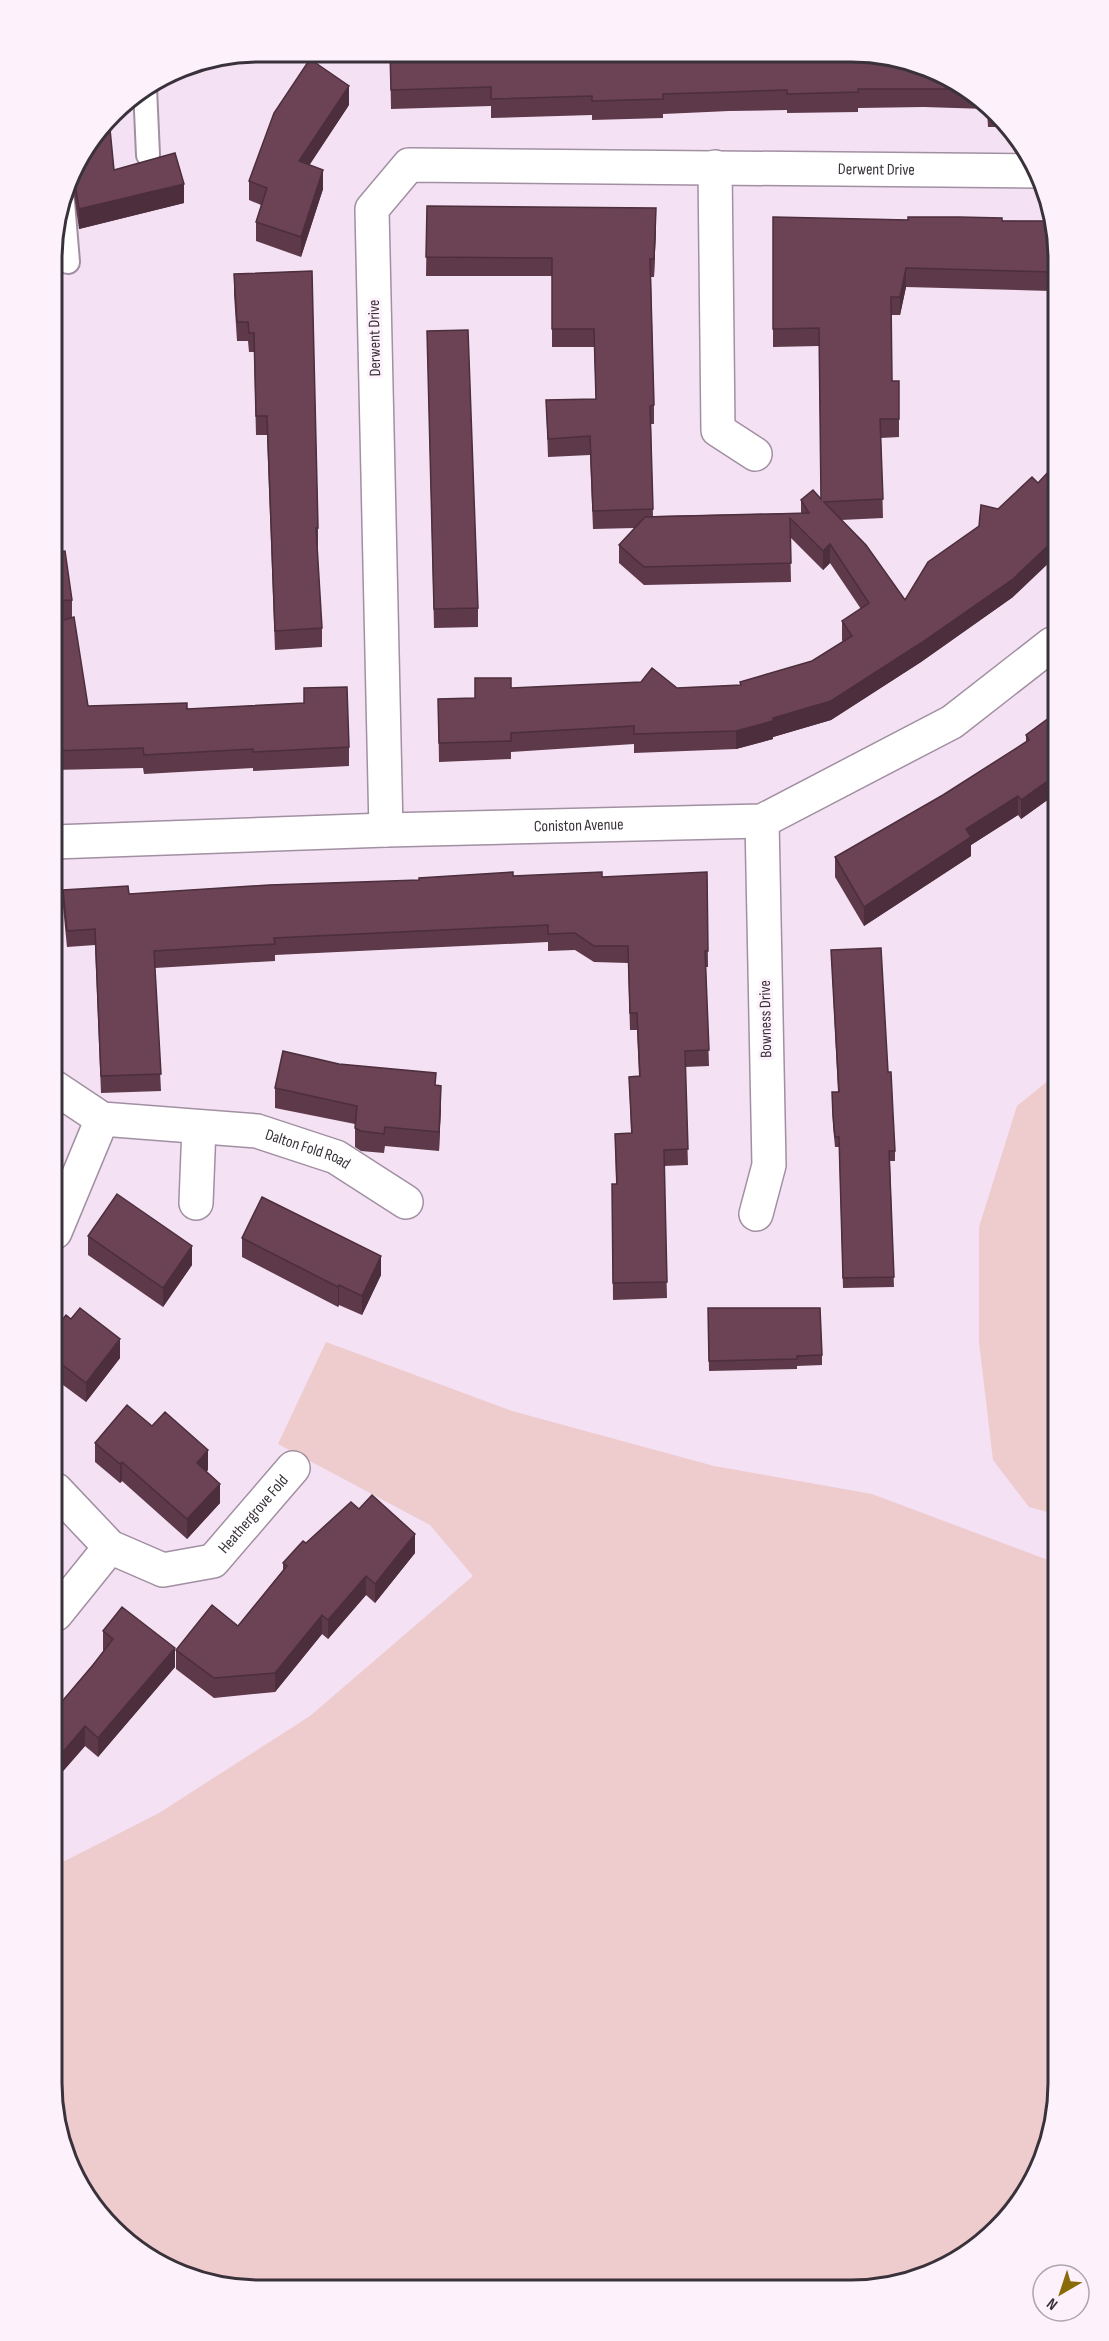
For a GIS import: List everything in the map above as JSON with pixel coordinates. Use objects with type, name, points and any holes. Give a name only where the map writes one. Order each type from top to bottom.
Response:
[{"type":"street","name":"Derwent Drive","points":[[386,830],[372,209],[410,165],[1026,171]]},
{"type":"street","points":[[715,167],[718,430],[755,454]]},
{"type":"street","name":"Coniston Avenue","points":[[62,842],[386,830],[762,821],[952,722],[1048,647]]},
{"type":"street","name":"Bowness Drive","points":[[756,1214],[769,1165],[762,821]]},
{"type":"street","name":"Dalton Fold Road","points":[[62,1092],[102,1119],[257,1131],[336,1157],[406,1202]]},
{"type":"street","points":[[62,1215],[102,1119]]},
{"type":"street","points":[[196,1203],[199,1127]]},
{"type":"street","name":"Heathergrove Fold","points":[[62,1496],[110,1547],[163,1570],[213,1561],[293,1468]]},
{"type":"street","points":[[62,1607],[110,1547]]},
{"type":"lane","points":[[145,98],[147,155]]},
{"type":"lane","points":[[65,223],[68,262]]},
{"type":"shaded area","points":[[1048,1081],[1047,1512],[1029,1507],[993,1460],[979,1342],[979,1227],[1017,1106]]},
{"type":"shaded area","points":[[326,1342],[512,1411],[714,1466],[872,1494],[1047,1560],[1047,2095],[1041,2133],[1021,2181],[999,2212],[980,2231],[960,2246],[926,2264],[901,2273],[850,2280],[259,2280],[220,2276],[195,2269],[149,2246],[119,2222],[88,2181],[68,2133],[63,2108],[62,1862],[159,1813],[310,1716],[473,1576],[430,1525],[278,1444]]},
{"type":"building","points":[[308,62],[314,62],[349,86],[299,161],[323,170],[301,237],[256,222],[267,188],[249,181],[274,113]]},
{"type":"building","points":[[390,62],[876,63],[901,68],[950,89],[858,89],[858,92],[787,94],[787,90],[663,94],[663,99],[592,101],[592,96],[491,99],[491,87],[391,90]]},
{"type":"building","points":[[110,129],[114,170],[175,153],[184,184],[79,209],[76,186],[88,160]]},
{"type":"building","points":[[427,206],[656,208],[654,259],[650,259],[654,405],[650,406],[653,509],[593,511],[590,436],[548,439],[546,400],[596,399],[594,329],[552,329],[552,258],[426,257]]},
{"type":"building","points":[[773,217],[908,220],[908,217],[959,217],[1002,218],[1002,221],[1044,221],[1048,272],[906,268],[900,297],[891,297],[892,381],[899,381],[899,419],[880,419],[883,499],[824,502],[866,545],[905,600],[928,562],[979,526],[981,505],[998,509],[1032,477],[1038,483],[1048,472],[1048,546],[1013,579],[921,643],[831,701],[773,718],[773,721],[736,731],[634,734],[634,726],[511,733],[511,741],[439,743],[438,699],[475,698],[475,678],[511,678],[511,688],[641,682],[652,668],[677,688],[741,685],[740,682],[812,661],[852,636],[842,621],[869,603],[830,544],[823,551],[790,518],[791,563],[644,567],[619,545],[645,517],[809,513],[801,500],[813,490],[821,499],[819,328],[773,329]]},
{"type":"building","points":[[312,271],[318,528],[316,528],[322,628],[275,631],[267,416],[256,416],[254,333],[249,333],[248,322],[237,322],[234,274]]},
{"type":"building","points":[[468,330],[478,608],[434,609],[427,331]]},
{"type":"building","points":[[62,551],[65,551],[72,600],[62,601]]},
{"type":"building","points":[[74,617],[88,706],[187,703],[187,709],[304,703],[304,688],[347,687],[349,747],[144,755],[143,748],[62,751],[62,620]]},
{"type":"building","points":[[1048,719],[1048,781],[1021,800],[1018,796],[966,829],[971,837],[864,907],[835,857],[943,795],[1029,740],[1026,735]]},
{"type":"building","points":[[513,872],[513,876],[602,872],[602,877],[707,872],[708,951],[705,951],[709,1050],[685,1051],[688,1149],[664,1150],[667,1282],[613,1283],[612,1184],[617,1184],[615,1134],[632,1133],[629,1077],[640,1076],[637,1013],[630,1013],[628,946],[594,946],[575,933],[548,934],[548,925],[274,938],[275,944],[154,951],[161,1074],[101,1076],[95,929],[67,931],[63,890],[128,886],[129,894],[269,885],[419,880],[419,878]]},
{"type":"building","points":[[881,948],[895,1151],[889,1151],[894,1277],[843,1278],[839,1137],[835,1137],[832,1092],[839,1092],[831,950]]},
{"type":"building","points":[[283,1051],[339,1064],[436,1073],[435,1085],[441,1086],[439,1132],[385,1127],[384,1134],[361,1131],[355,1128],[357,1106],[275,1088]]},
{"type":"building","points":[[117,1194],[192,1246],[163,1288],[88,1236]]},
{"type":"building","points":[[262,1197],[381,1256],[362,1296],[339,1285],[338,1287],[242,1238]]},
{"type":"building","points":[[80,1308],[120,1339],[86,1383],[62,1364],[62,1320],[66,1315],[71,1319]]},
{"type":"building","points":[[708,1308],[820,1308],[822,1355],[797,1356],[797,1359],[709,1361]]},
{"type":"building","points":[[127,1405],[152,1426],[165,1412],[208,1450],[197,1463],[220,1484],[187,1519],[122,1462],[120,1464],[95,1443]]},
{"type":"building","points":[[372,1495],[415,1534],[375,1584],[366,1576],[328,1620],[322,1615],[275,1673],[214,1678],[176,1650],[212,1605],[238,1626],[287,1566],[283,1563],[303,1541],[306,1543],[351,1502],[359,1509]]},
{"type":"building","points":[[122,1607],[175,1648],[98,1738],[85,1726],[62,1753],[62,1701],[113,1639],[103,1631]]}]
